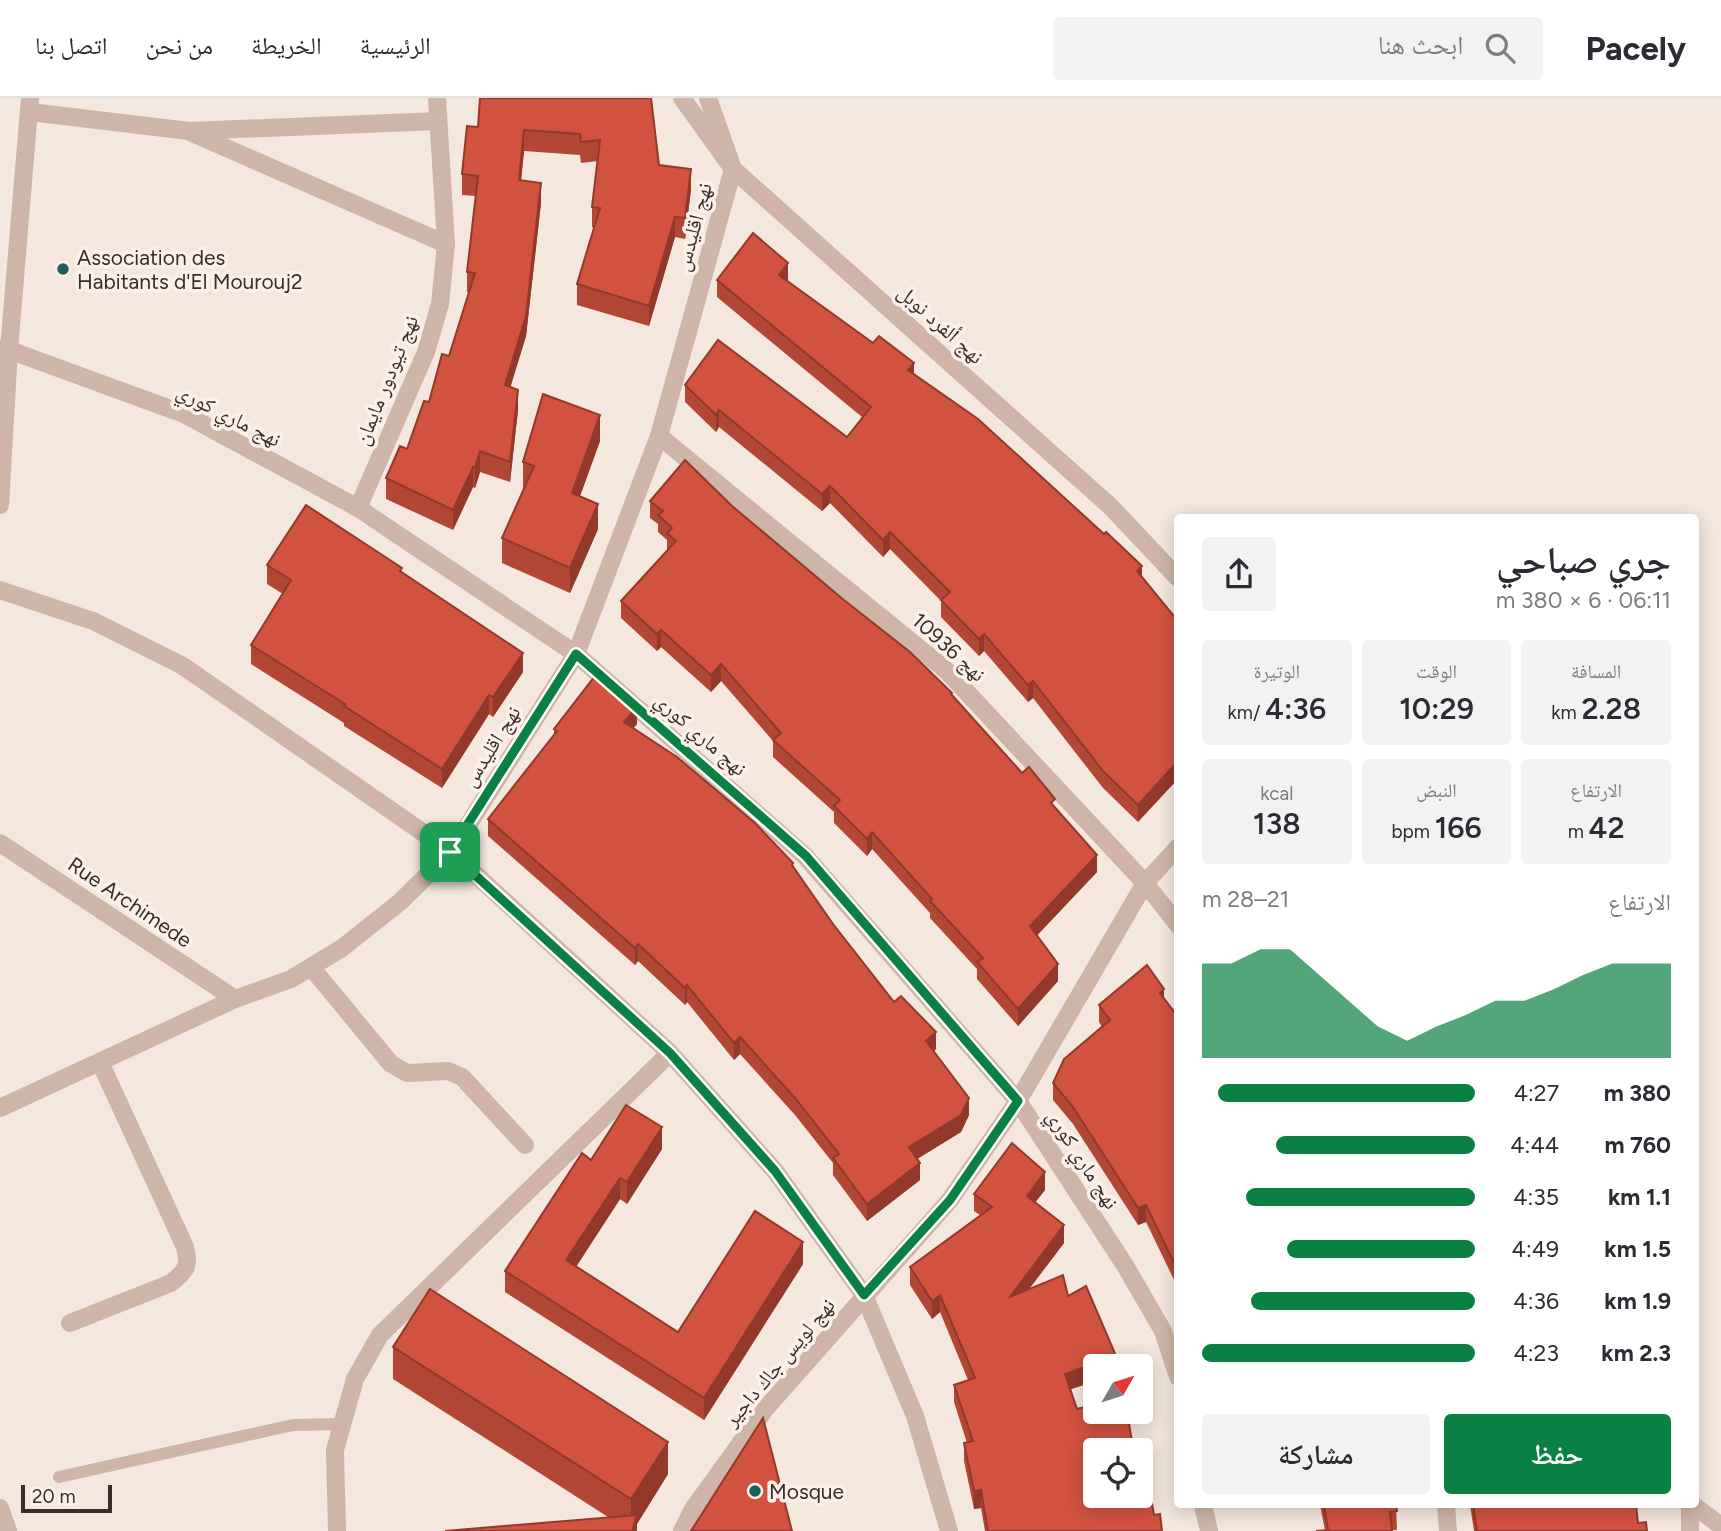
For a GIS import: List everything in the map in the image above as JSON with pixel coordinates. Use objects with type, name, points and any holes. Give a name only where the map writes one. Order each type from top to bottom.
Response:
[{"type":"street","name":"نهج تيودور مايمان","points":[[358,508],[426,352],[440,304],[446,244],[438,98]]},
{"type":"street","name":"نهج ألفرد نوبل","points":[[682,98],[733,169],[1111,508],[1174,574]]},
{"type":"street","points":[[708,98],[733,169]]},
{"type":"street","points":[[0,505],[5,349],[30,105],[189,131],[438,121]]},
{"type":"street","points":[[189,131],[446,244]]},
{"type":"street","name":"نهج اقليدس","points":[[0,1108],[235,999],[291,979],[342,948],[400,902],[450,852],[576,654],[659,436],[733,169]]},
{"type":"street","name":"نهج ماري كوري","points":[[5,349],[184,414],[358,508],[576,654],[806,856],[1018,1101],[1126,1267],[1163,1331],[1174,1363]]},
{"type":"street","name":"نهج 10936","points":[[659,436],[947,671],[1145,883],[1174,920]]},
{"type":"street","points":[[0,590],[93,621],[183,666],[450,852],[670,1053],[775,1171],[864,1295],[915,1416],[949,1531]]},
{"type":"street","name":"Rue Archimede","points":[[0,843],[235,999]]},
{"type":"street","name":"نهج لويس جاك داجير","points":[[682,1531],[693,1509],[766,1408],[950,1200],[1018,1101],[1145,883],[1174,851]]},
{"type":"street","points":[[311,967],[391,1064],[407,1073],[449,1071],[463,1077],[525,1144]]},
{"type":"street","points":[[337,1531],[335,1450],[355,1379],[380,1335],[670,1053]]},
{"type":"street","points":[[70,1323],[171,1283],[184,1272],[188,1259],[185,1247],[100,1062]]},
{"type":"street","points":[[0,1508],[8,1531]]},
{"type":"street","points":[[1204,1508],[1209,1531]]},
{"type":"street","points":[[1446,1508],[1448,1531]]},
{"type":"street","points":[[1690,1531],[1691,1508]]},
{"type":"street","points":[[1695,1508],[1721,1526]]},
{"type":"lane","points":[[59,1477],[293,1425],[342,1424]]},
{"type":"building","points":[[480,98],[651,98],[659,165],[691,169],[685,218],[675,217],[649,306],[577,284],[600,208],[592,207],[600,140],[581,142],[580,134],[524,130],[519,180],[541,183],[526,316],[505,385],[518,390],[510,462],[480,451],[475,468],[473,467],[453,510],[386,478],[400,446],[407,449],[424,401],[429,402],[442,354],[449,356],[475,273],[467,272],[478,176],[462,174],[467,126],[478,127]]},
{"type":"building","points":[[753,233],[788,263],[779,275],[873,343],[879,336],[914,363],[908,370],[978,419],[1142,566],[1137,571],[1174,616],[1174,765],[1138,805],[1103,771],[1033,681],[1028,685],[984,634],[979,639],[941,600],[950,592],[890,532],[883,540],[830,486],[822,494],[719,410],[716,415],[685,385],[718,340],[847,437],[871,407],[717,280]]},
{"type":"building","points":[[543,394],[600,415],[572,493],[598,504],[570,568],[502,538],[534,466],[523,462]]},
{"type":"building","points":[[685,460],[732,506],[910,652],[952,693],[1022,773],[1029,767],[1055,799],[1051,803],[1097,855],[1030,926],[1058,964],[1018,1009],[977,962],[983,958],[872,832],[867,839],[834,806],[840,800],[773,740],[781,733],[721,664],[711,675],[661,630],[657,634],[621,601],[676,541],[667,533],[672,528],[658,515],[663,511],[650,501]]},
{"type":"building","points":[[306,505],[523,653],[493,697],[489,695],[442,769],[251,645],[291,580],[267,565]]},
{"type":"building","points":[[595,676],[637,707],[624,722],[677,757],[755,823],[793,863],[833,924],[894,1002],[901,996],[936,1032],[926,1041],[969,1098],[961,1115],[909,1147],[920,1163],[867,1204],[833,1158],[839,1154],[795,1098],[740,1037],[734,1043],[687,985],[685,988],[638,944],[635,948],[488,819],[557,731],[554,729]]},
{"type":"building","points":[[1147,965],[1164,989],[1160,993],[1174,1012],[1174,1263],[1146,1205],[1138,1208],[1073,1107],[1053,1083],[1064,1059],[1110,1020],[1099,1005]]},
{"type":"building","points":[[626,1105],[662,1127],[627,1182],[620,1178],[566,1260],[678,1332],[755,1211],[803,1242],[704,1398],[505,1271],[582,1153],[591,1160]]},
{"type":"building","points":[[1012,1143],[1045,1172],[1027,1196],[1064,1225],[1010,1297],[1063,1275],[1068,1296],[1086,1286],[1115,1354],[1083,1354],[1083,1368],[1065,1374],[1077,1409],[1083,1407],[1083,1424],[1129,1424],[1131,1438],[1083,1438],[1083,1508],[1153,1508],[1154,1515],[1160,1514],[1162,1531],[988,1531],[981,1490],[974,1491],[964,1443],[973,1441],[954,1385],[975,1378],[940,1295],[932,1301],[910,1267],[992,1207],[974,1194]]},
{"type":"building","points":[[430,1289],[668,1442],[631,1499],[393,1347]]},
{"type":"building","points":[[763,1418],[792,1531],[691,1531]]},
{"type":"building","points":[[1324,1508],[1396,1508],[1397,1511],[1390,1512],[1392,1531],[1316,1531],[1328,1530]]},
{"type":"building","points":[[1473,1508],[1636,1508],[1638,1523],[1646,1522],[1647,1531],[1477,1531]]},
{"type":"building","points":[[637,1515],[632,1531],[445,1531]]},
{"type":"place","name":"Association des Habitants d'El Mourouj2","points":[[63,269]]},
{"type":"place","name":"Mosque","points":[[755,1491]]},
{"type":"route","points":[[576,654],[806,856],[1018,1101],[950,1200],[864,1295],[775,1171],[670,1053],[450,852],[576,654]]}]
